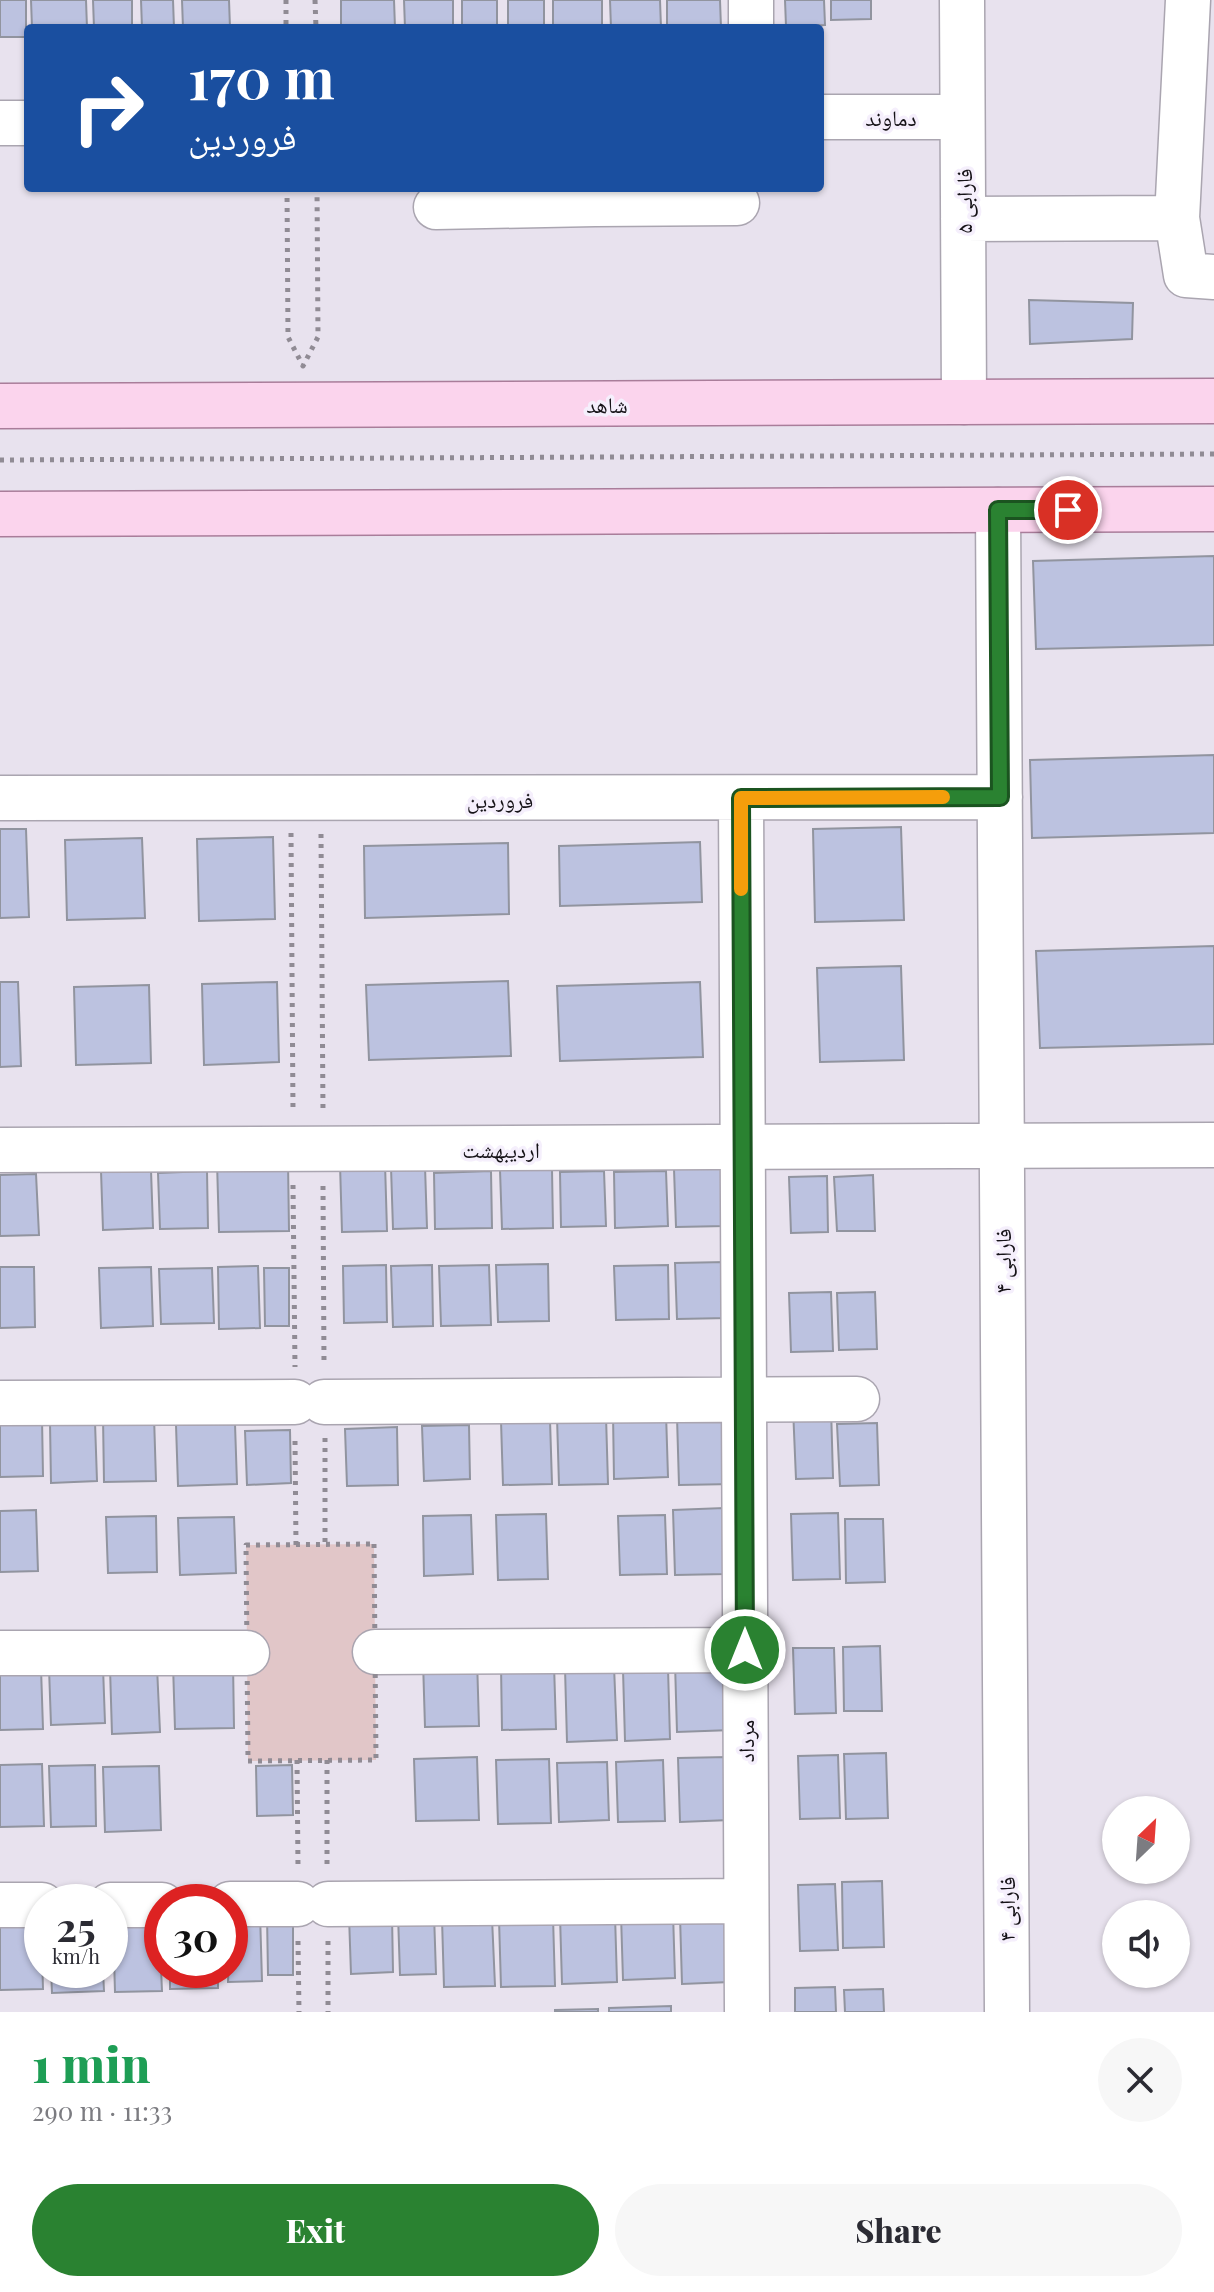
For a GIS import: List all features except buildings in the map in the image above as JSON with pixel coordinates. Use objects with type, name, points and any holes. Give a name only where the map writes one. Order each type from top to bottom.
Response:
[{"type":"main road","name":"شاهد","points":[[0,406],[1214,401]]},
{"type":"main road","points":[[0,514],[1214,509]]},
{"type":"street","points":[[751,0],[751,24]]},
{"type":"street","name":"فارابی ۵","points":[[962,0],[964,402]]},
{"type":"street","points":[[1188,0],[1177,218],[1186,275],[1214,277]]},
{"type":"street","name":"دماوند","points":[[824,117],[962,117]]},
{"type":"street","points":[[0,123],[24,123]]},
{"type":"street","points":[[436,207],[595,196],[737,203]]},
{"type":"street","points":[[963,219],[1177,218]]},
{"type":"street","name":"فارابی ۴","points":[[998,510],[1007,2012]]},
{"type":"street","name":"فروردین","points":[[0,798],[1000,797]]},
{"type":"street","name":"مرداد","points":[[741,798],[747,2012]]},
{"type":"street","name":"اردیبهشت","points":[[0,1150],[1214,1145]]},
{"type":"street","points":[[0,1403],[857,1399]]},
{"type":"street","points":[[375,1652],[745,1650]]},
{"type":"street","points":[[0,1653],[247,1653]]},
{"type":"street","points":[[248,1904],[746,1901]]},
{"type":"street","points":[[0,1905],[24,1905]]},
{"type":"path","points":[[286,0],[286,24]]},
{"type":"path","points":[[315,0],[316,24]]},
{"type":"path","points":[[287,192],[288,337],[303,366],[318,337],[317,192]]},
{"type":"path","points":[[0,460],[1214,454]]},
{"type":"path","points":[[296,1545],[325,1545]]},
{"type":"path","points":[[297,1760],[327,1760]]},
{"type":"shaded area","points":[[374,1544],[376,1760],[248,1761],[246,1545]]},
{"type":"slow traffic","points":[[741,889],[741,798],[943,797]]},
{"type":"route","points":[[745,1650],[741,798],[1000,797],[998,510],[1068,510]]}]
